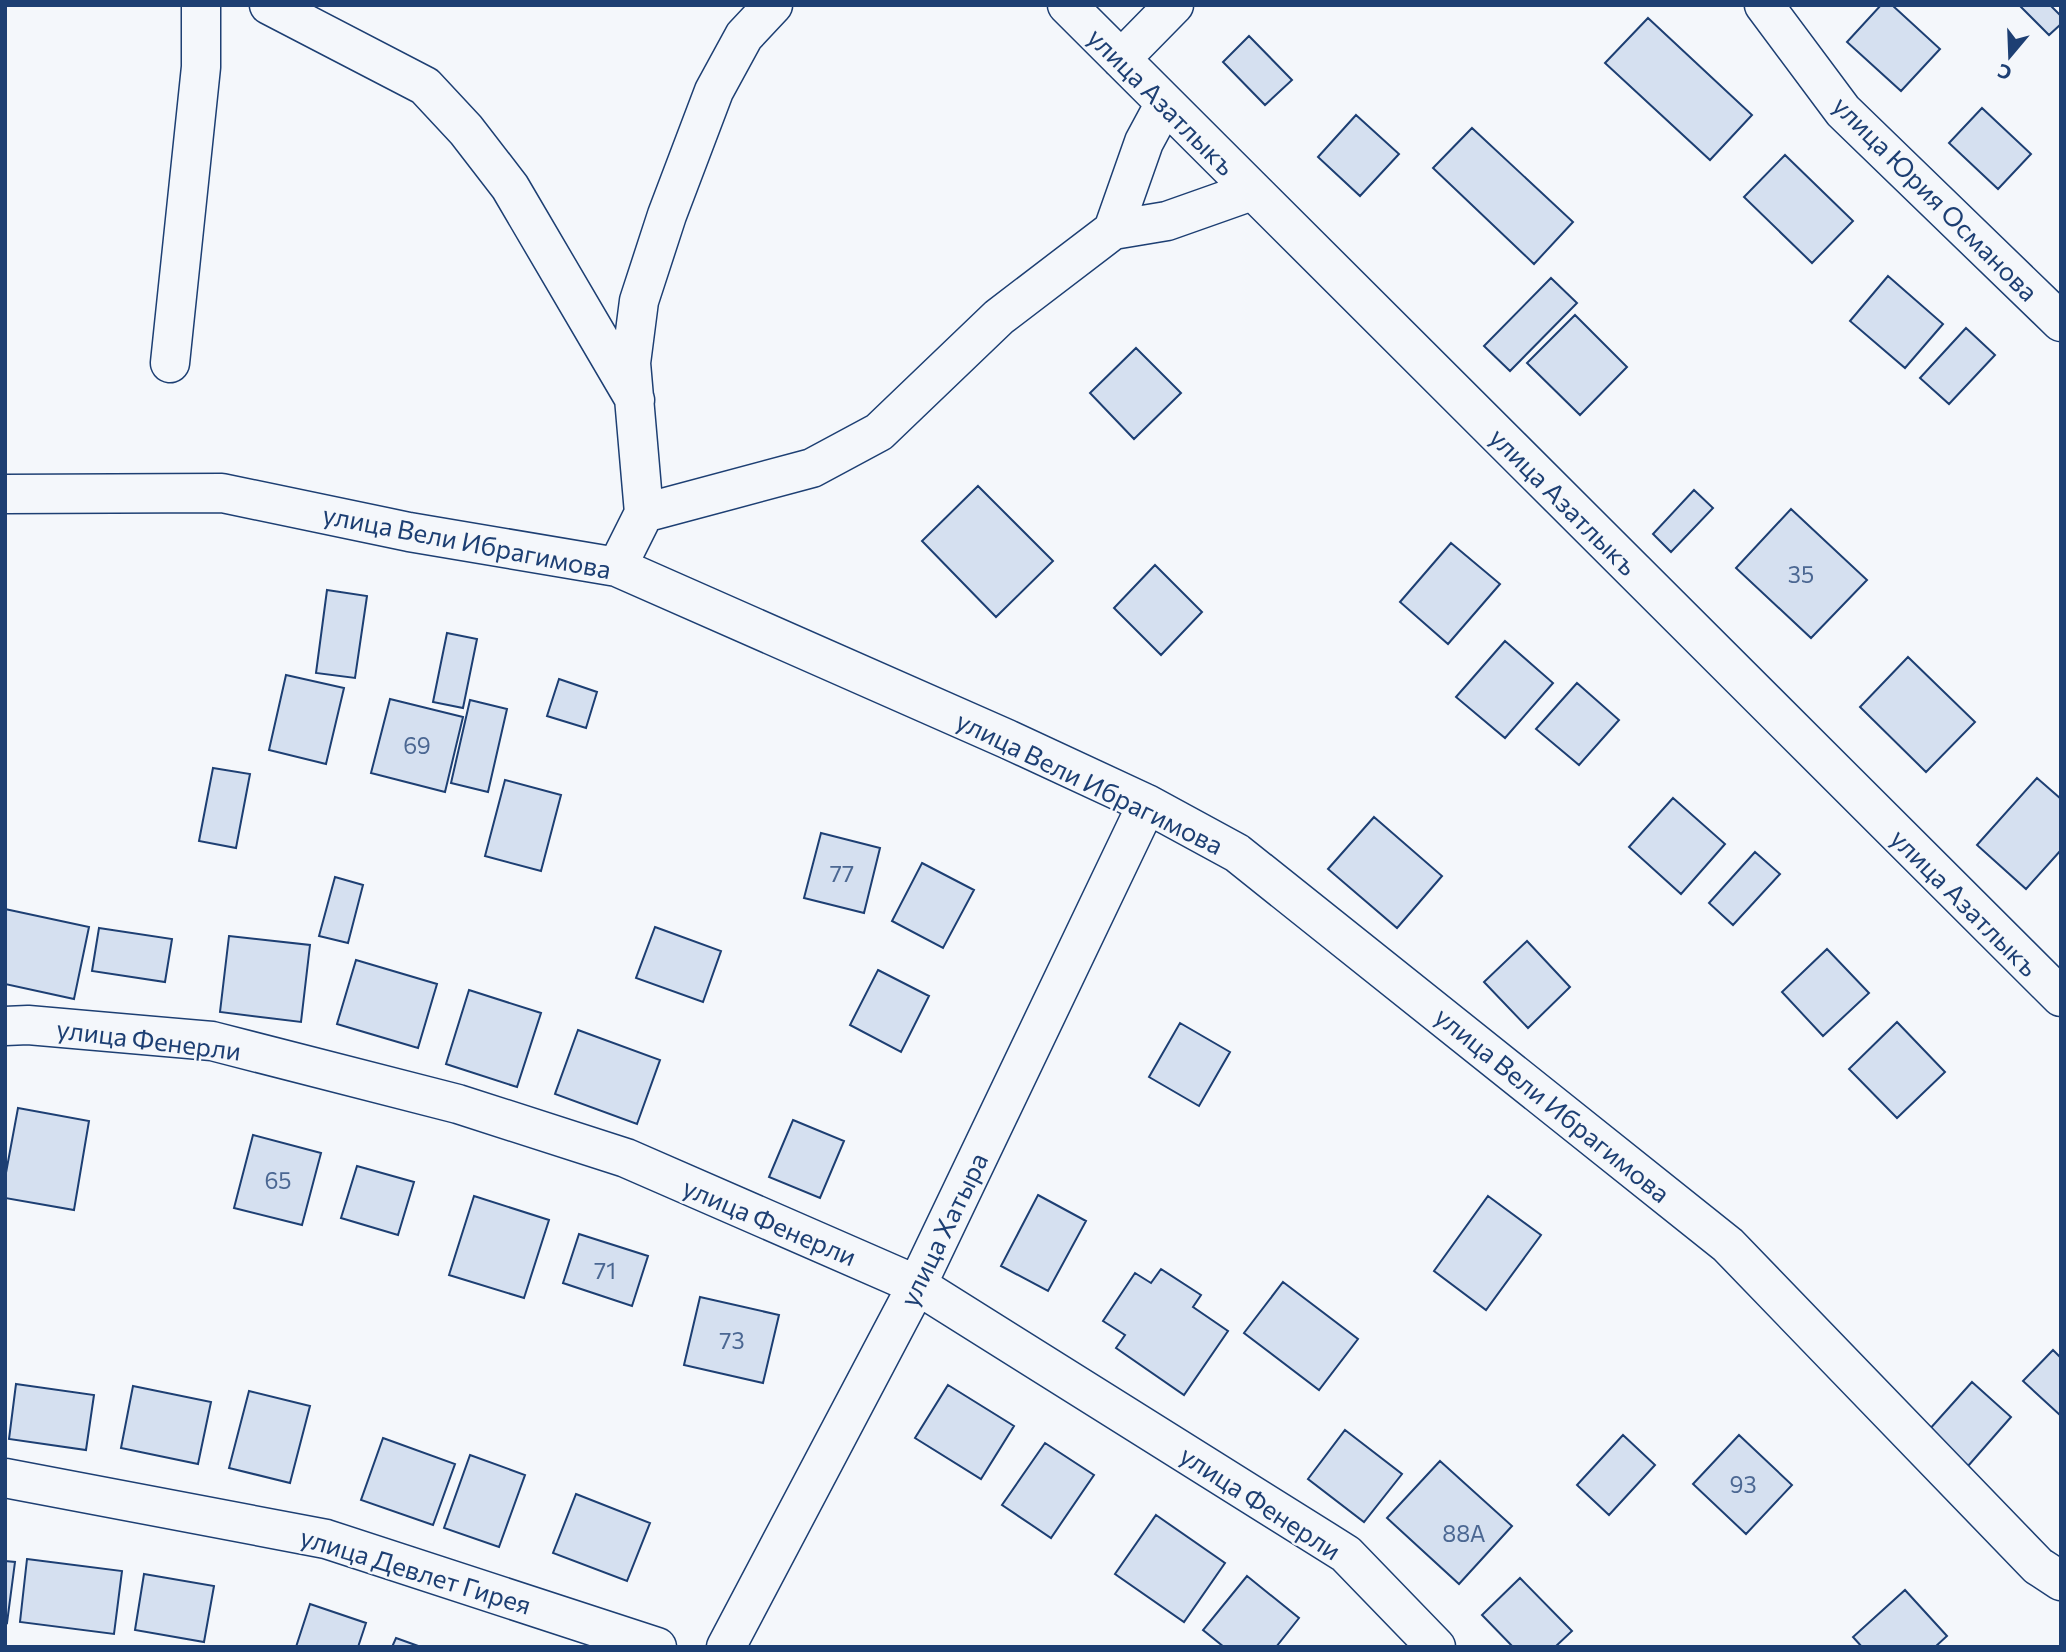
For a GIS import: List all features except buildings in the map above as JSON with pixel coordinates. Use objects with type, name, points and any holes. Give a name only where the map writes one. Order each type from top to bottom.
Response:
[{"type":"street","points":[[170,363],[201,67],[201,5]]},
{"type":"street","points":[[269,5],[425,86],[466,130],[510,187],[635,400]]},
{"type":"street","points":[[617,567],[644,513],[631,363],[639,301],[667,215],[714,91],[744,36],[773,5]]},
{"type":"street","name":"улица Азатлыкъ","points":[[1067,5],[2061,997]]},
{"type":"street","points":[[1121,59],[1174,5]]},
{"type":"street","name":"улица Юрия Османова","points":[[1764,5],[1843,111],[2061,322]]},
{"type":"street","points":[[1113,230],[1144,142],[1165,103]]},
{"type":"street","points":[[644,513],[812,468],[879,432],[999,317],[1113,230],[1167,221],[1252,191]]},
{"type":"street","name":"улица Вели Ибрагимова","points":[[5,494],[222,493],[409,532],[617,567],[1007,739],[1147,804],[1237,853],[1728,1245],[2038,1566],[2061,1581]]},
{"type":"street","name":"улица Хатыра","points":[[726,1647],[917,1285],[1147,804]]},
{"type":"street","name":"улица Фенерли","points":[[5,1026],[28,1025],[212,1041],[458,1104],[626,1158],[917,1285],[1346,1555],[1436,1647]]},
{"type":"street","name":"улица Девлет Гирея","points":[[5,1478],[326,1539],[657,1647]]}]
